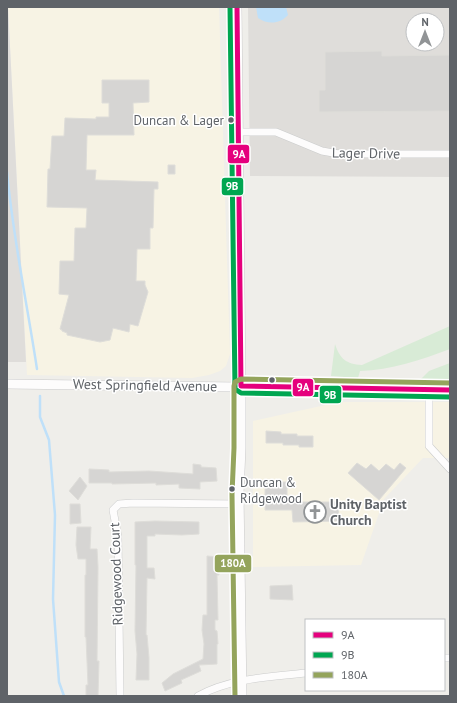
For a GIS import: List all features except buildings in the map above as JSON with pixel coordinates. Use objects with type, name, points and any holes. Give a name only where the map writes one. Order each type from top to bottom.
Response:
[{"type":"main road","points":[[237,7],[241,386],[240,504],[242,696]]},
{"type":"main road","name":"West Springfield Avenue","points":[[7,384],[450,390]]},
{"type":"street","name":"Lager Drive","points":[[238,132],[276,132],[322,151],[339,154],[450,154]]},
{"type":"street","points":[[429,390],[429,446],[450,469]]},
{"type":"street","name":"Ridgewood Court","points":[[120,696],[118,537],[113,510],[119,504],[132,503],[240,504]]},
{"type":"street","points":[[198,696],[242,681],[305,673]]},
{"type":"shaded area","points":[[8,7],[219,7],[230,354],[226,366],[220,371],[209,375],[192,378],[27,375]]},
{"type":"shaded area","points":[[8,7],[26,362],[7,362]]},
{"type":"shaded area","points":[[248,7],[450,7],[450,177],[250,176]]},
{"type":"shaded area","points":[[339,402],[449,402],[450,458],[423,458],[384,499],[361,565],[253,567],[253,421]]},
{"type":"green space","points":[[450,326],[450,349],[406,364],[383,369],[360,371],[358,378],[331,376],[335,344],[344,360],[362,365]]},
{"type":"green space","points":[[450,363],[450,382],[419,381],[429,371]]},
{"type":"water","points":[[256,7],[286,7],[288,15],[278,22],[266,22],[258,18]]},
{"type":"waterway","points":[[7,172],[16,246],[37,369]]},
{"type":"waterway","points":[[40,396],[40,417],[49,440],[55,515],[53,599],[59,682],[64,696]]},
{"type":"transit line","name":"9B","points":[[230,7],[235,389],[241,393],[450,397]]},
{"type":"transit line","name":"9A","points":[[237,7],[241,386],[450,390]]},
{"type":"transit line","name":"180A","points":[[235,696],[232,494],[235,382],[241,379],[450,383]]},
{"type":"place","name":"Duncan & Lager","points":[[231,120]]},
{"type":"place","name":"Duncan & Ridgewood","points":[[232,489]]},
{"type":"place","name":"Unity Baptist Church","points":[[315,512]]}]
